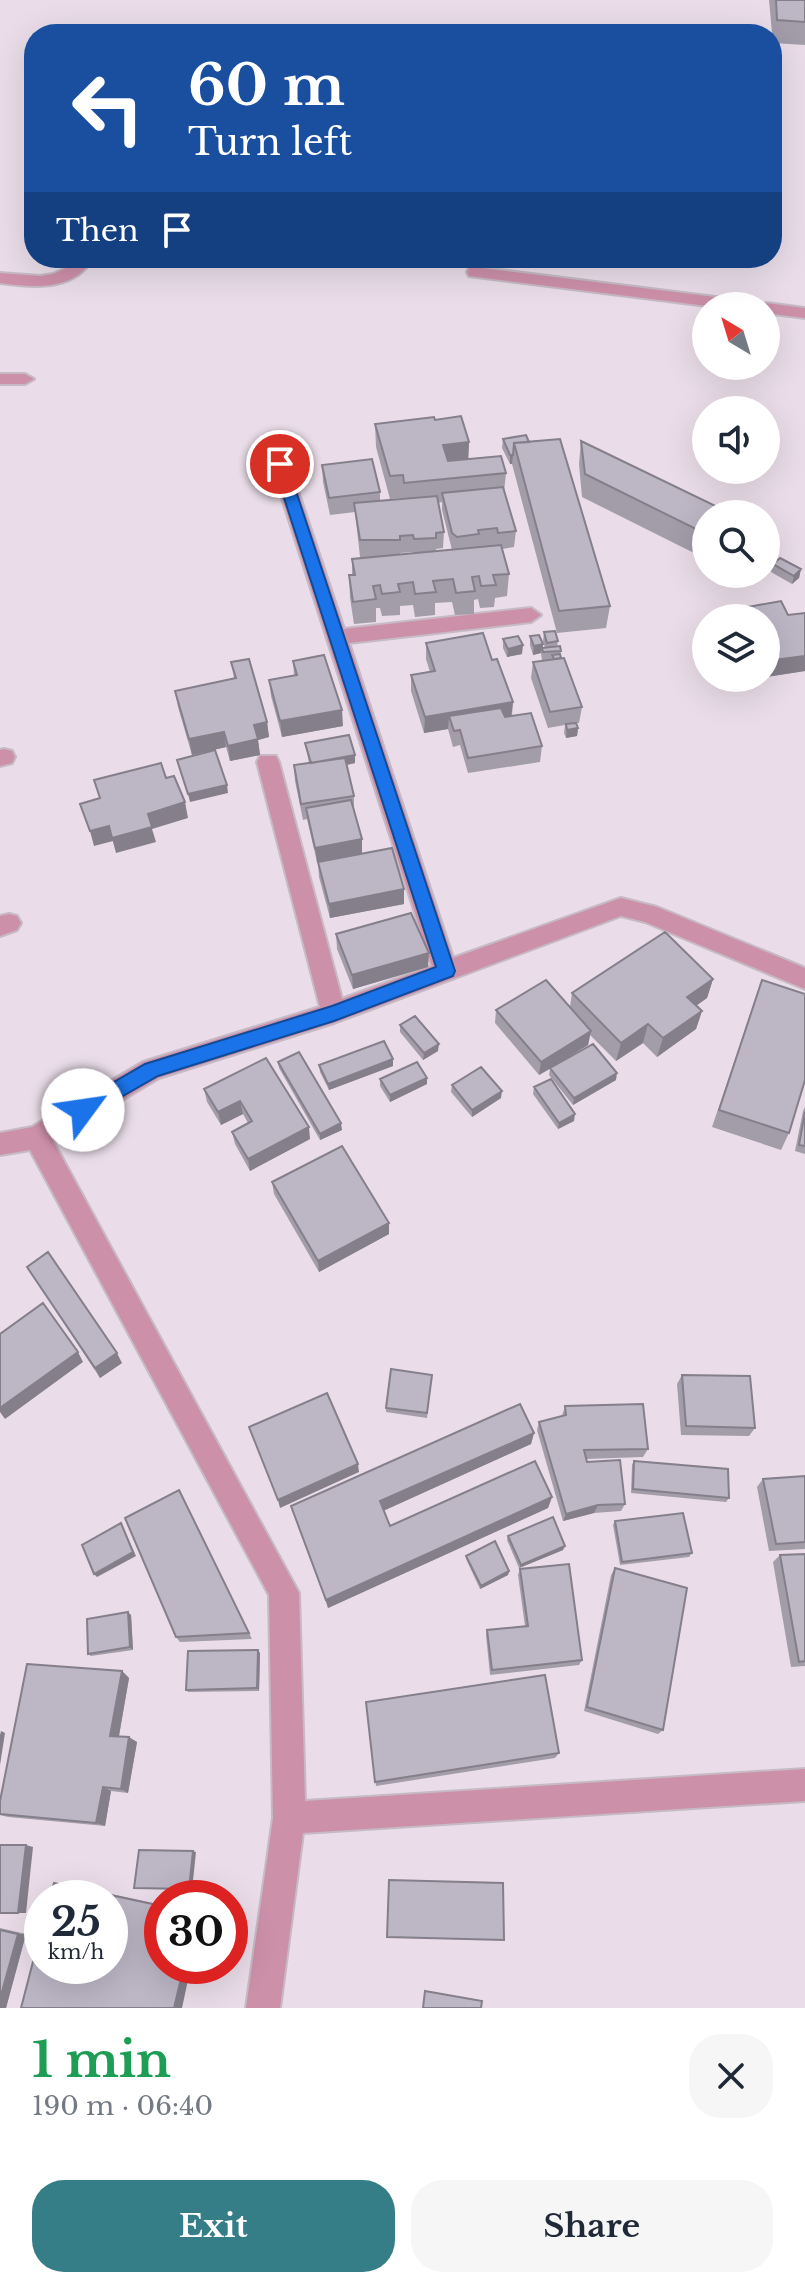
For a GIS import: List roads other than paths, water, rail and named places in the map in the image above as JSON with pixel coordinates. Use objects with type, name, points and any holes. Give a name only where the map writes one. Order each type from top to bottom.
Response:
[{"type":"street","points":[[0,278],[30,282],[64,279],[78,268]]},
{"type":"street","points":[[475,272],[692,299]]},
{"type":"street","points":[[780,310],[805,313]]},
{"type":"street","points":[[0,379],[25,379]]},
{"type":"street","points":[[280,464],[446,971]]},
{"type":"street","points":[[336,637],[531,615]]},
{"type":"street","points":[[268,762],[334,1013]]},
{"type":"street","points":[[0,1144],[37,1137],[152,1070],[334,1013],[621,907],[649,914],[805,979]]},
{"type":"street","points":[[37,1137],[284,1593],[289,1818],[263,2008]]},
{"type":"street","points":[[289,1818],[805,1785]]}]
